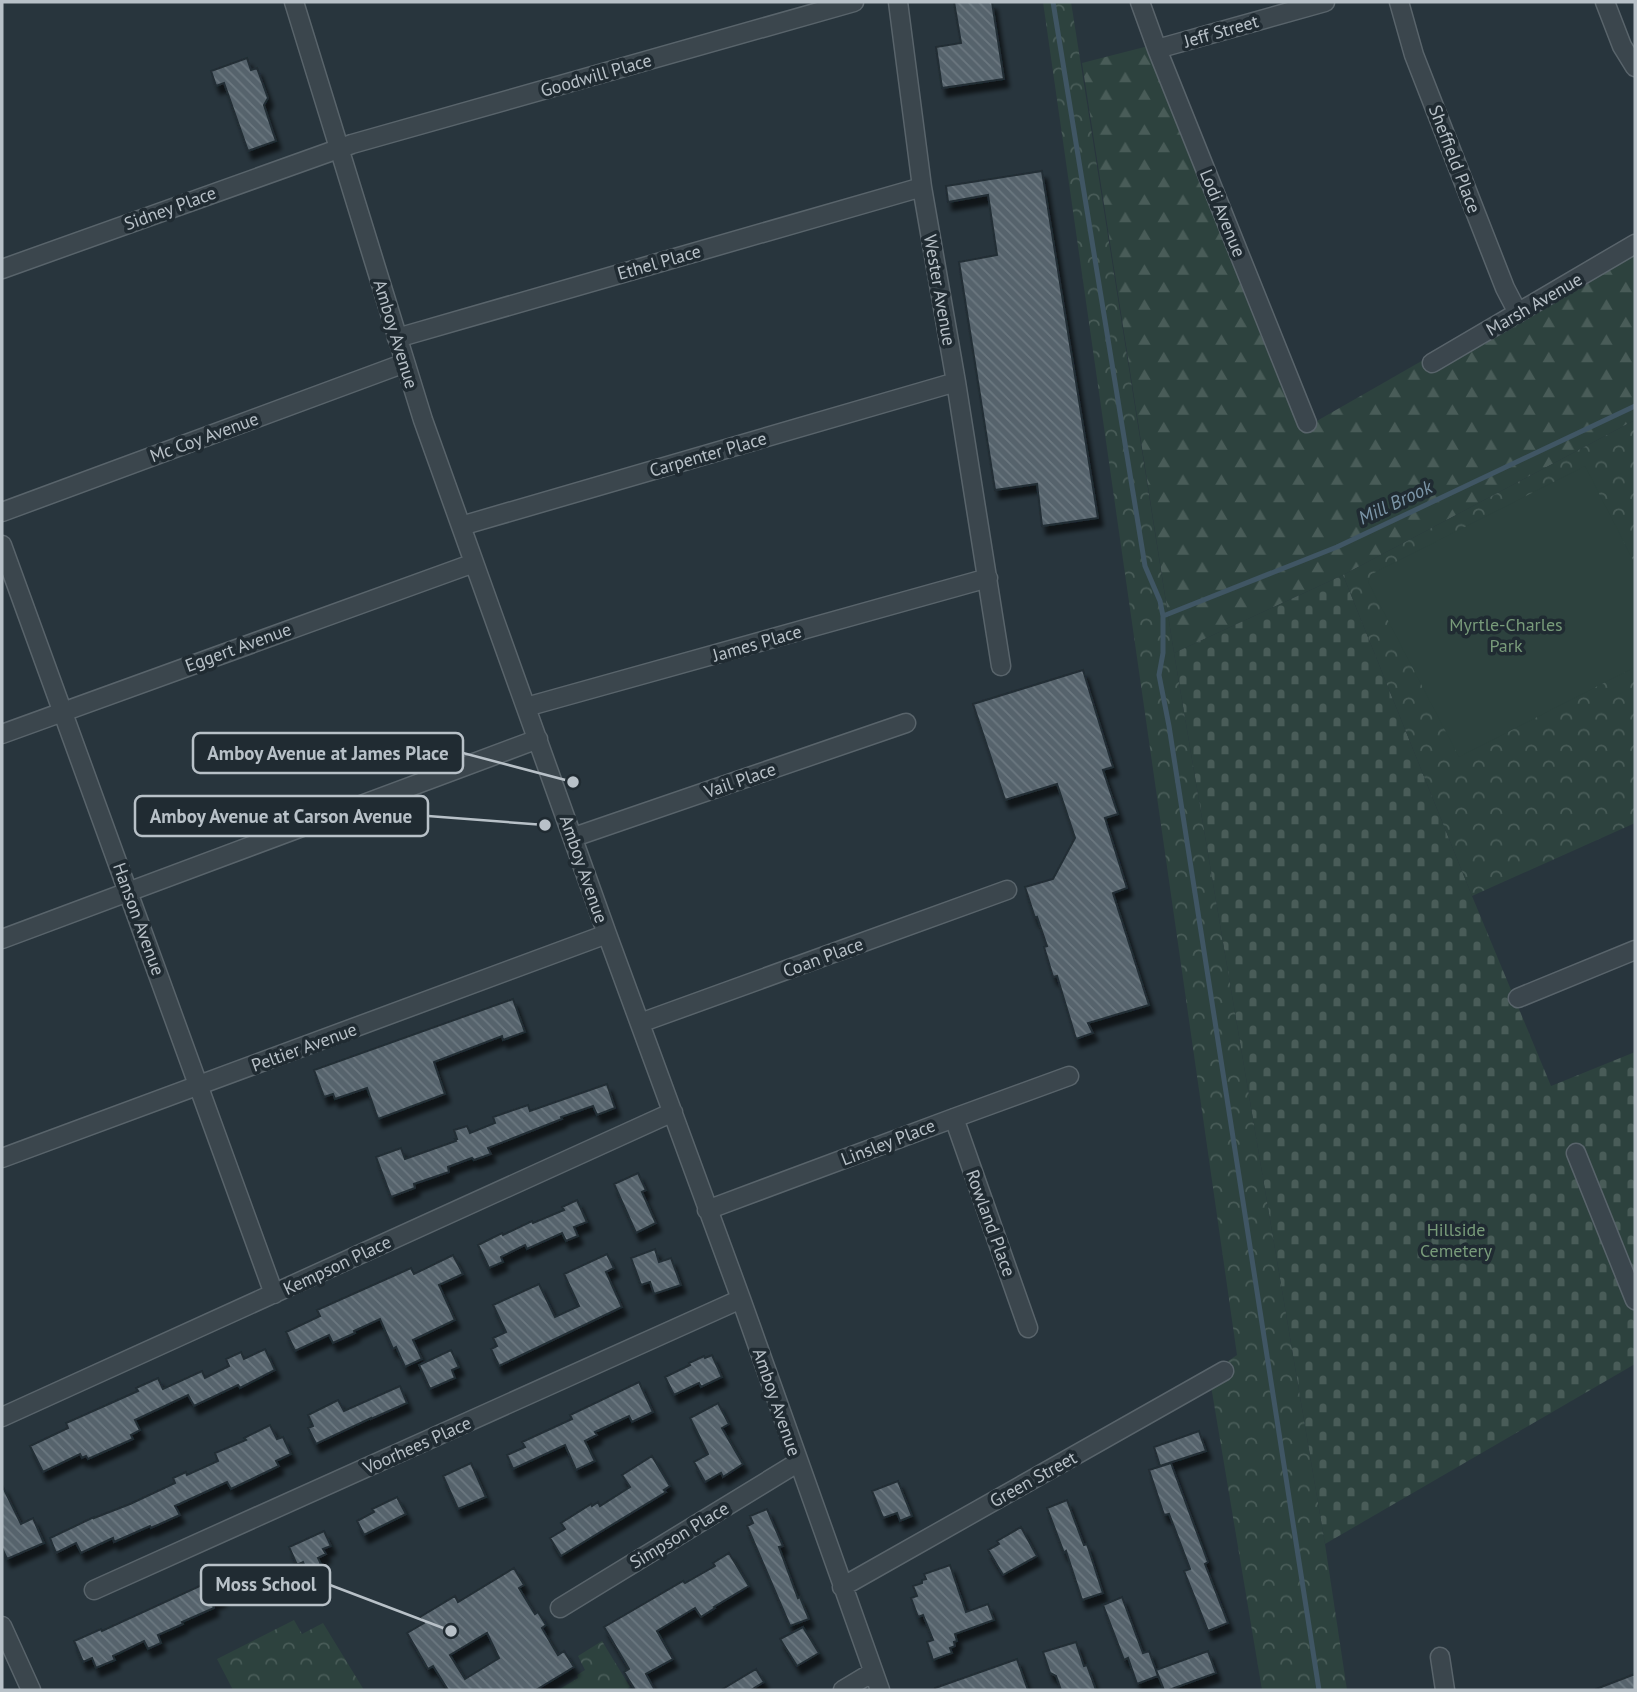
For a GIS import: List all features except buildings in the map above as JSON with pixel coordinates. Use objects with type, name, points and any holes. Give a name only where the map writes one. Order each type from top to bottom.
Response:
[{"type":"street","name":"Amboy Avenue","points":[[294,2],[423,420],[880,1690]]},
{"type":"street","name":"Goodwill Place","points":[[339,148],[855,2]]},
{"type":"street","name":"Wester Avenue","points":[[898,2],[922,187],[1001,666]]},
{"type":"street","name":"Lodi Avenue","points":[[1140,2],[1307,423]]},
{"type":"street","name":"Jeff Street","points":[[1157,49],[1325,2]]},
{"type":"street","name":"Sheffield Place","points":[[1399,2],[1419,68],[1505,288],[1518,313]]},
{"type":"street","points":[[1605,2],[1622,46],[1635,67]]},
{"type":"street","name":"Sidney Place","points":[[2,269],[339,148]]},
{"type":"street","name":"Ethel Place","points":[[397,338],[922,187]]},
{"type":"street","name":"Marsh Avenue","points":[[1432,363],[1635,244]]},
{"type":"street","name":"Mc Coy Avenue","points":[[2,512],[405,363]]},
{"type":"street","name":"Carpenter Place","points":[[461,526],[956,382]]},
{"type":"street","name":"Hanson Avenue","points":[[2,545],[274,1294]]},
{"type":"street","name":"Eggert Avenue","points":[[2,734],[474,563]]},
{"type":"street","name":"James Place","points":[[526,707],[988,578]]},
{"type":"street","name":"Vail Place","points":[[573,837],[906,723]]},
{"type":"street","points":[[2,939],[538,739]]},
{"type":"street","name":"Coan Place","points":[[640,1023],[1007,890]]},
{"type":"street","name":"Peltier Avenue","points":[[2,1158],[607,934]]},
{"type":"street","points":[[1518,998],[1635,950]]},
{"type":"street","name":"Linsley Place","points":[[708,1210],[1069,1076]]},
{"type":"street","name":"Kempson Place","points":[[2,1418],[673,1112]]},
{"type":"street","name":"Rowland Place","points":[[954,1118],[1028,1328]]},
{"type":"street","points":[[1576,1153],[1635,1300]]},
{"type":"street","name":"Voorhees Place","points":[[94,1590],[741,1299]]},
{"type":"street","name":"Green Street","points":[[842,1587],[1224,1371]]},
{"type":"street","name":"Simpson Place","points":[[560,1608],[797,1463]]},
{"type":"street","points":[[2,1626],[31,1690]]},
{"type":"street","points":[[1440,1657],[1446,1690]]},
{"type":"street","points":[[843,1690],[873,1672]]},
{"type":"green space","points":[[1043,2],[1071,2],[1174,653],[1325,1544],[1347,1690],[1262,1690],[1209,1374],[1237,1355]]},
{"type":"green space","points":[[1164,42],[1315,422],[1635,239],[1635,420],[1343,575],[1174,653],[1082,63]]},
{"type":"green space","name":"Myrtle-Charles Park","points":[[1635,420],[1635,823],[1472,896],[1343,575]]},
{"type":"green space","points":[[1585,466],[1635,564],[1635,667],[1459,757],[1368,582],[1372,574]]},
{"type":"green space","name":"Hillside Cemetery","points":[[1343,575],[1551,1086],[1635,1052],[1635,1364],[1325,1544],[1174,653]]},
{"type":"green space","points":[[294,1620],[302,1634],[323,1623],[364,1690],[233,1690],[217,1659]]},
{"type":"green space","points":[[602,1641],[630,1687],[625,1690],[558,1690],[578,1678],[577,1675],[585,1670],[578,1656]]},
{"type":"waterway","points":[[1053,2],[1145,566],[1160,601],[1163,616],[1163,653],[1159,675],[1319,1690]]},
{"type":"waterway","name":"Mill Brook","points":[[1163,616],[1337,547],[1635,406]]},
{"type":"place","name":"Amboy Avenue at James Place","points":[[573,782]]},
{"type":"place","name":"Amboy Avenue at Carson Avenue","points":[[545,825]]},
{"type":"place","name":"Moss School","points":[[451,1631]]}]
